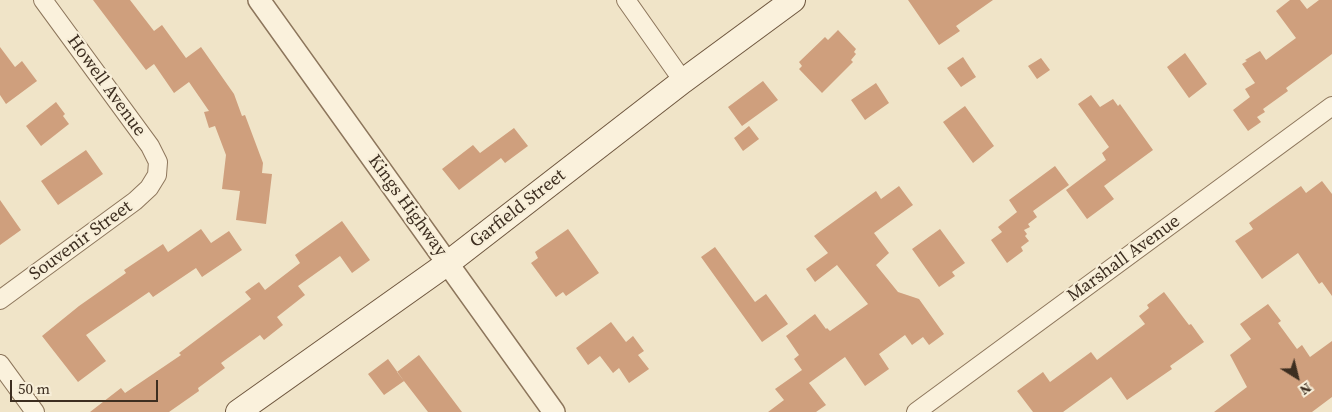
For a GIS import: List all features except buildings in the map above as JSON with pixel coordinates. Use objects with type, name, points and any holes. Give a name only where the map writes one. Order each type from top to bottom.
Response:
[{"type":"main road","name":"Garfield Street","points":[[238,412],[448,263],[683,80],[793,0]]},
{"type":"street","name":"Howell Avenue","points":[[43,0],[150,146],[158,162],[156,175]]},
{"type":"street","name":"Kings Highway","points":[[259,0],[554,412]]},
{"type":"street","points":[[626,0],[683,80]]},
{"type":"street","name":"Marshall Avenue","points":[[916,412],[1332,106]]},
{"type":"street","name":"Souvenir Street","points":[[0,300],[135,201],[149,188],[156,175]]},
{"type":"street","points":[[0,364],[35,412]]}]
